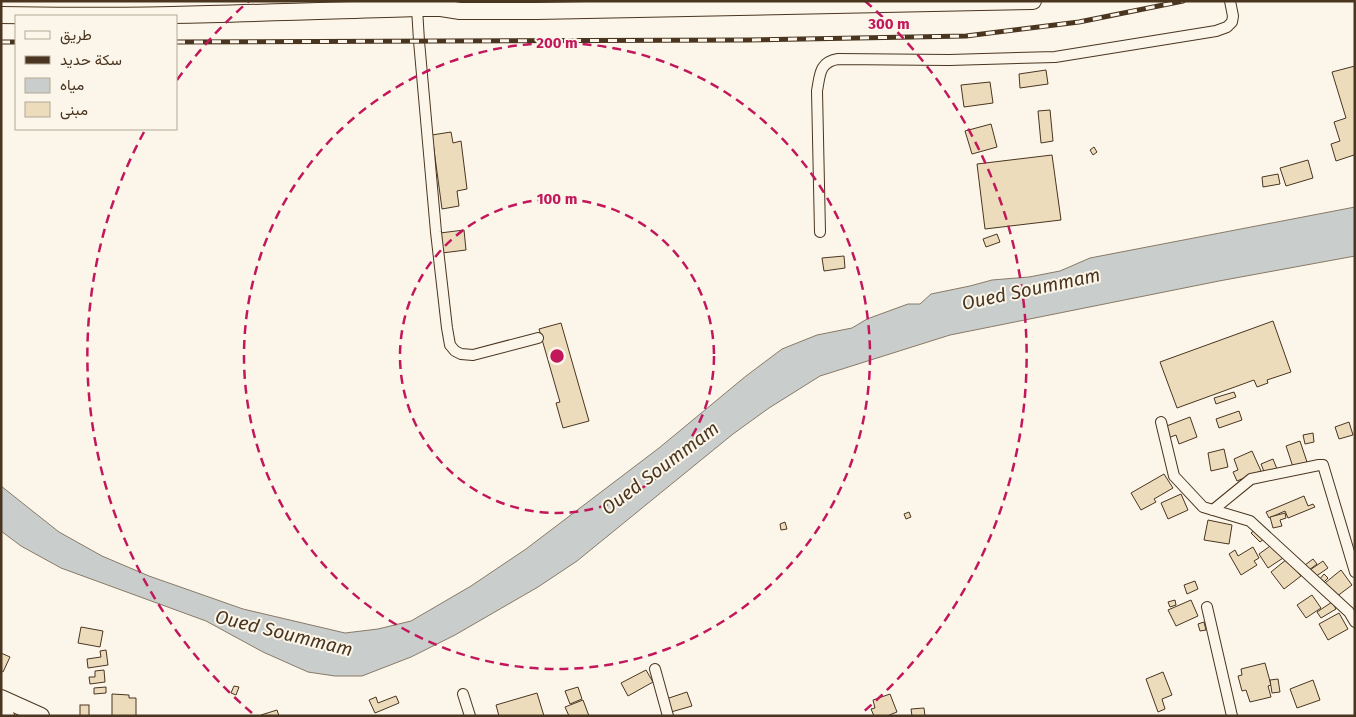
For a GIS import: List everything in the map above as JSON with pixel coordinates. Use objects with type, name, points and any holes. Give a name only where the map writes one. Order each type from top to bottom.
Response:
[{"type":"highway","points":[[440,8],[462,1]]},
{"type":"highway","points":[[131,15],[266,13],[362,6],[440,8],[460,11],[537,11],[1033,1]]},
{"type":"highway","points":[[1,15],[15,15]]},
{"type":"highway","points":[[1,698],[41,716]]},
{"type":"highway","points":[[1,714],[6,716]]},
{"type":"street","points":[[820,232],[817,90],[821,71],[827,62],[838,59],[949,60],[1055,57],[1216,31],[1227,27],[1232,22],[1233,16],[1230,1]]},
{"type":"street","points":[[417,8],[436,232],[450,345],[461,354],[473,355],[538,338]]},
{"type":"street","points":[[1161,422],[1174,476],[1203,507],[1250,521],[1349,612],[1355,622]]},
{"type":"street","points":[[1213,510],[1251,480],[1323,465],[1355,572]]},
{"type":"street","points":[[1207,607],[1232,716]]},
{"type":"street","points":[[655,669],[668,716]]},
{"type":"street","points":[[463,694],[470,716]]},
{"type":"water","name":"Oued Soummam","points":[[1355,207],[1355,256],[1219,281],[950,335],[820,376],[769,408],[733,434],[577,561],[538,587],[455,635],[411,657],[362,676],[335,676],[308,672],[263,652],[206,621],[61,568],[21,546],[1,531],[1,486],[59,532],[102,556],[149,576],[243,609],[345,633],[378,629],[411,621],[471,586],[526,549],[659,448],[746,376],[782,349],[817,335],[852,328],[867,319],[908,304],[920,304],[931,294],[992,280],[1029,277],[1060,271],[1090,258]]},
{"type":"building","points":[[1355,66],[1355,157],[1354,155],[1336,161],[1331,144],[1340,141],[1334,122],[1346,118],[1332,72]]},
{"type":"building","points":[[1046,70],[1048,84],[1020,88],[1019,74]]},
{"type":"building","points":[[990,82],[993,103],[964,107],[961,85]]},
{"type":"building","points":[[1050,110],[1053,141],[1041,143],[1038,111]]},
{"type":"building","points":[[991,124],[997,147],[972,154],[965,131]]},
{"type":"building","points":[[451,132],[453,143],[461,141],[467,189],[457,191],[459,206],[442,209],[432,135]]},
{"type":"building","points":[[1094,147],[1097,152],[1093,155],[1090,150]]},
{"type":"building","points":[[1052,155],[1061,220],[985,229],[977,164]]},
{"type":"building","points":[[1308,160],[1313,178],[1286,186],[1280,168]]},
{"type":"building","points":[[1278,174],[1280,184],[1263,187],[1262,177]]},
{"type":"building","points":[[464,230],[466,250],[442,253],[440,233]]},
{"type":"building","points":[[997,234],[1000,242],[986,247],[983,239]]},
{"type":"building","points":[[844,256],[845,268],[824,271],[822,258]]},
{"type":"building","points":[[1273,321],[1291,372],[1267,380],[1268,383],[1257,387],[1254,380],[1177,408],[1160,362]]},
{"type":"building","points":[[561,323],[589,421],[563,428],[556,403],[560,402],[539,329]]},
{"type":"building","points":[[1234,392],[1236,397],[1216,404],[1214,398]]},
{"type":"building","points":[[1239,411],[1242,420],[1219,428],[1216,419]]},
{"type":"building","points":[[1190,417],[1197,437],[1179,444],[1176,435],[1168,438],[1164,427]]},
{"type":"building","points":[[1349,422],[1353,435],[1339,439],[1335,427]]},
{"type":"building","points":[[1313,433],[1314,442],[1305,444],[1303,435]]},
{"type":"building","points":[[1300,441],[1307,462],[1293,467],[1286,446]]},
{"type":"building","points":[[1224,449],[1228,467],[1211,471],[1208,453]]},
{"type":"building","points":[[1252,451],[1261,471],[1237,481],[1233,472],[1238,470],[1234,459]]},
{"type":"building","points":[[1273,459],[1277,469],[1265,474],[1261,464]]},
{"type":"building","points":[[1164,474],[1173,488],[1154,499],[1156,502],[1141,510],[1131,493]]},
{"type":"building","points":[[1181,494],[1188,510],[1168,519],[1161,503]]},
{"type":"building","points":[[1304,496],[1308,506],[1313,504],[1315,507],[1288,518],[1285,511],[1269,518],[1266,512]]},
{"type":"building","points":[[909,512],[911,517],[906,519],[904,514]]},
{"type":"building","points":[[1285,513],[1286,518],[1280,520],[1282,526],[1273,528],[1270,517]]},
{"type":"building","points":[[1208,520],[1232,525],[1229,544],[1204,540]]},
{"type":"building","points":[[785,522],[787,529],[781,530],[780,524]]},
{"type":"building","points":[[1256,529],[1265,538],[1260,542],[1251,533]]},
{"type":"building","points":[[1273,544],[1283,558],[1268,568],[1259,554]]},
{"type":"building","points":[[1253,547],[1259,558],[1254,561],[1257,565],[1241,575],[1229,554],[1235,550],[1238,556]]},
{"type":"building","points":[[1287,559],[1301,576],[1284,589],[1271,572]]},
{"type":"building","points":[[1313,559],[1317,564],[1309,570],[1305,565]]},
{"type":"building","points":[[1323,561],[1328,568],[1315,577],[1310,570]]},
{"type":"building","points":[[1341,570],[1352,585],[1336,597],[1325,583]]},
{"type":"building","points":[[1324,574],[1328,578],[1323,583],[1319,580]]},
{"type":"building","points":[[1195,581],[1198,589],[1187,594],[1184,585]]},
{"type":"building","points":[[1312,595],[1321,608],[1306,618],[1297,605]]},
{"type":"building","points":[[1175,600],[1176,605],[1170,607],[1168,602]]},
{"type":"building","points":[[1191,600],[1198,616],[1176,626],[1168,610]]},
{"type":"building","points":[[1332,602],[1336,609],[1321,618],[1317,612]]},
{"type":"building","points":[[1339,613],[1348,629],[1328,640],[1319,624]]},
{"type":"building","points":[[1204,622],[1206,630],[1200,631],[1198,624]]},
{"type":"building","points":[[81,627],[103,631],[100,647],[78,643]]},
{"type":"building","points":[[106,650],[108,665],[88,668],[87,659],[101,657],[100,651]]},
{"type":"building","points":[[1,653],[10,657],[3,672],[1,671]]},
{"type":"building","points":[[1265,663],[1271,685],[1268,686],[1271,697],[1250,702],[1246,690],[1242,691],[1238,676],[1242,675],[1241,669]]},
{"type":"building","points":[[104,670],[105,682],[90,684],[89,677],[95,677],[95,671]]},
{"type":"building","points":[[646,670],[653,682],[628,696],[621,683]]},
{"type":"building","points":[[1163,672],[1172,695],[1162,699],[1165,709],[1158,712],[1146,679]]},
{"type":"building","points":[[1278,679],[1280,692],[1272,693],[1270,680]]},
{"type":"building","points":[[1313,680],[1320,700],[1297,708],[1290,689]]},
{"type":"building","points":[[234,686],[239,687],[236,695],[231,693]]},
{"type":"building","points":[[106,687],[106,693],[94,694],[94,688]]},
{"type":"building","points":[[578,687],[582,699],[570,704],[565,691]]},
{"type":"building","points":[[687,692],[692,706],[671,712],[666,699]]},
{"type":"building","points":[[537,693],[544,716],[499,716],[496,705]]},
{"type":"building","points":[[112,694],[129,695],[129,698],[136,698],[136,716],[112,716]]},
{"type":"building","points":[[890,694],[897,712],[887,716],[874,716],[871,709],[875,708],[873,700]]},
{"type":"building","points":[[396,696],[399,703],[375,713],[369,700],[376,697],[378,703]]},
{"type":"building","points":[[583,700],[589,716],[569,716],[565,707]]},
{"type":"building","points":[[80,705],[89,705],[89,716],[80,716]]},
{"type":"building","points":[[924,708],[925,716],[912,716],[911,709]]},
{"type":"building","points":[[277,710],[279,716],[261,716],[261,715]]},
{"type":"railway","points":[[178,42],[748,40],[966,36],[1079,22],[1183,1]]},
{"type":"railway","points":[[1,42],[15,42]]}]
